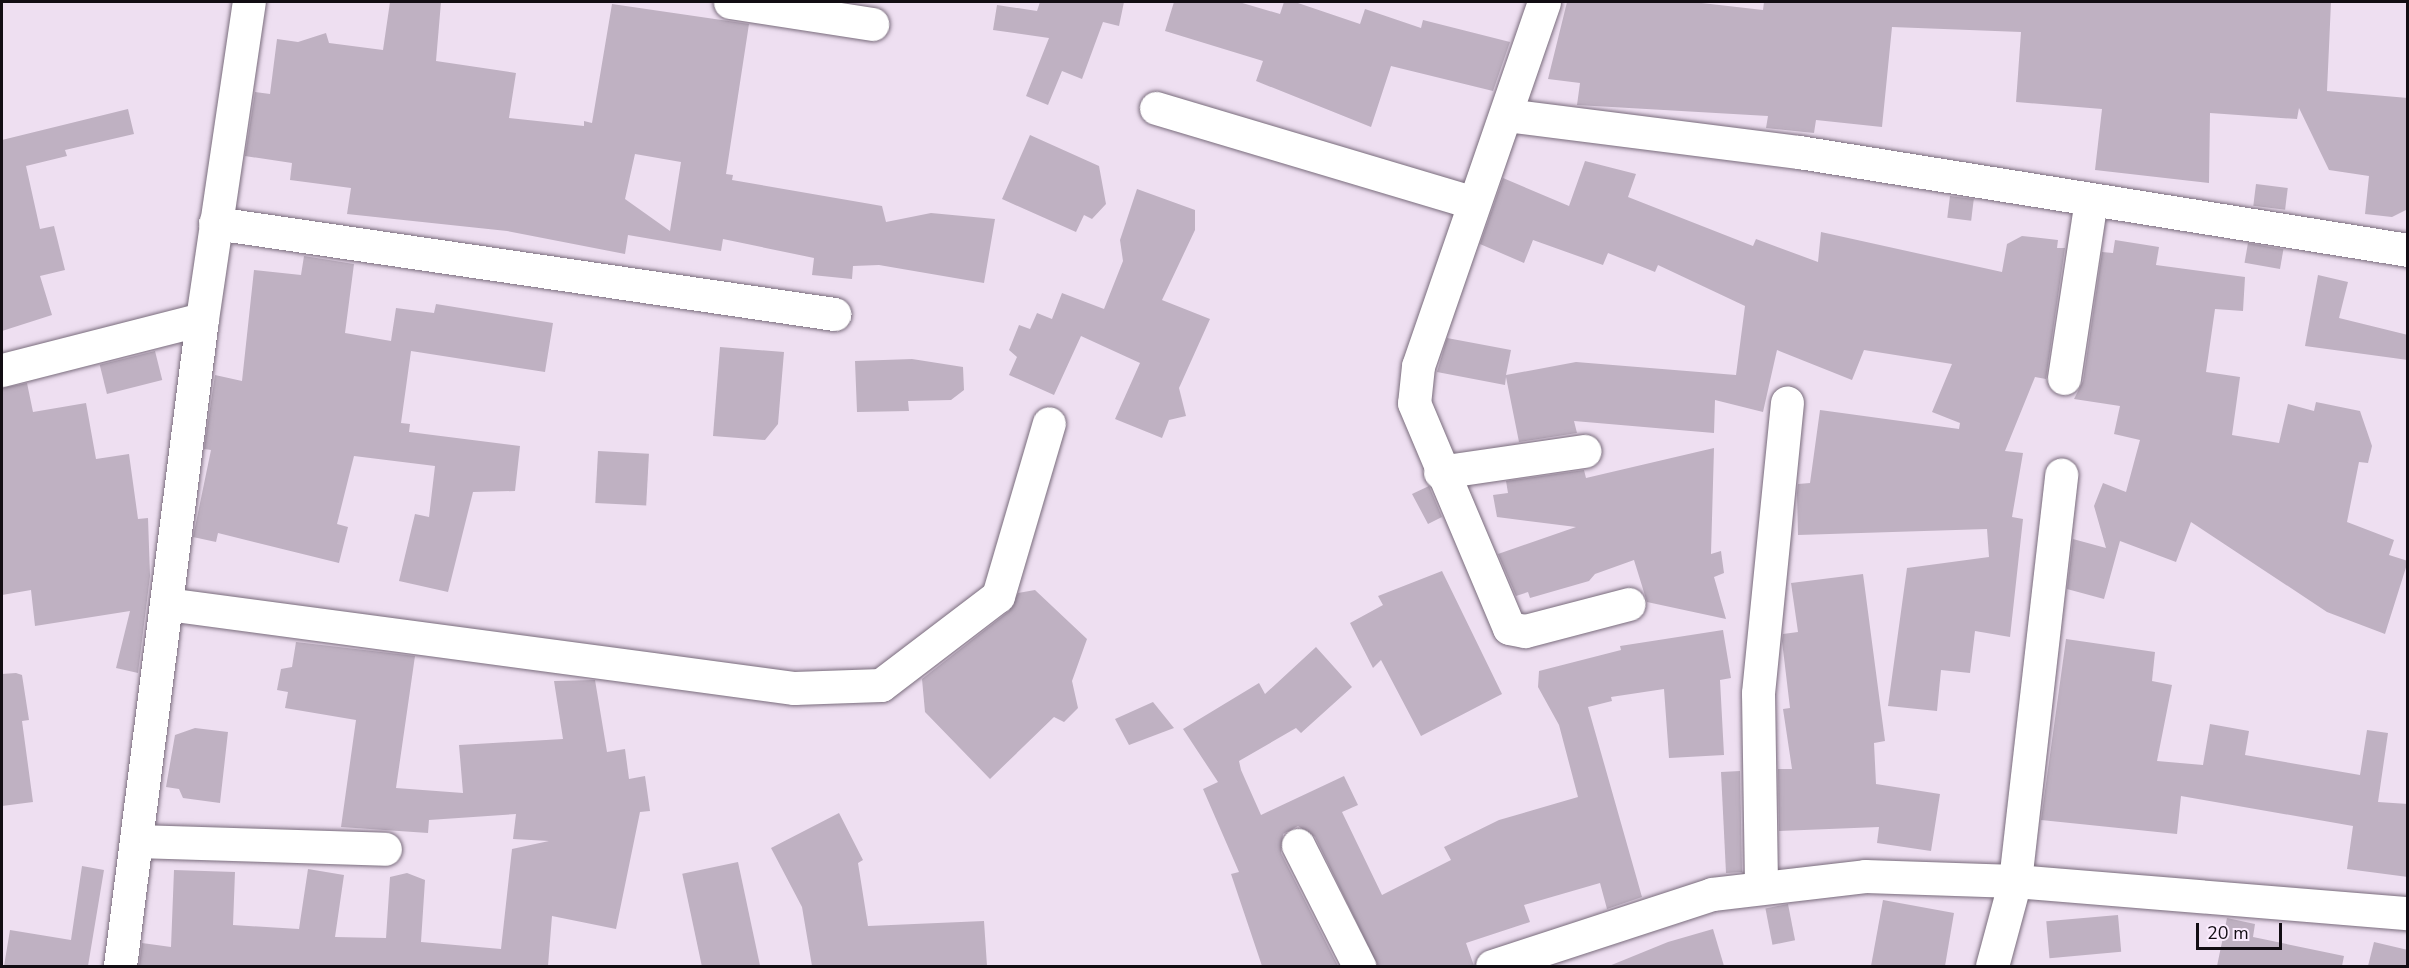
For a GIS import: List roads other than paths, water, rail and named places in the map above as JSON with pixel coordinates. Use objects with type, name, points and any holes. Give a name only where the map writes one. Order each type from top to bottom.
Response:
[{"type":"street","points":[[120,966],[202,319],[249,2]]},
{"type":"street","points":[[730,2],[872,24]]},
{"type":"street","points":[[1544,2],[1506,115],[1471,202],[1414,383],[1414,404],[1440,472],[1509,628],[1525,631],[1629,604]]},
{"type":"street","points":[[1156,108],[1471,202]]},
{"type":"street","points":[[1506,115],[1799,152],[2408,250]]},
{"type":"street","points":[[2064,378],[2091,200]]},
{"type":"street","points":[[215,222],[834,314]]},
{"type":"street","points":[[2,370],[202,319]]},
{"type":"street","points":[[1761,884],[1758,693],[1786,402]]},
{"type":"street","points":[[167,604],[794,688],[881,685],[989,603],[1006,584],[1049,423]]},
{"type":"street","points":[[1440,472],[1584,451]]},
{"type":"street","points":[[1992,966],[2015,880],[2061,475]]},
{"type":"street","points":[[137,841],[385,849]]},
{"type":"street","points":[[1298,845],[1359,966]]},
{"type":"street","points":[[1492,966],[1712,894],[1761,884],[1865,876],[2015,880],[2408,913]]}]
